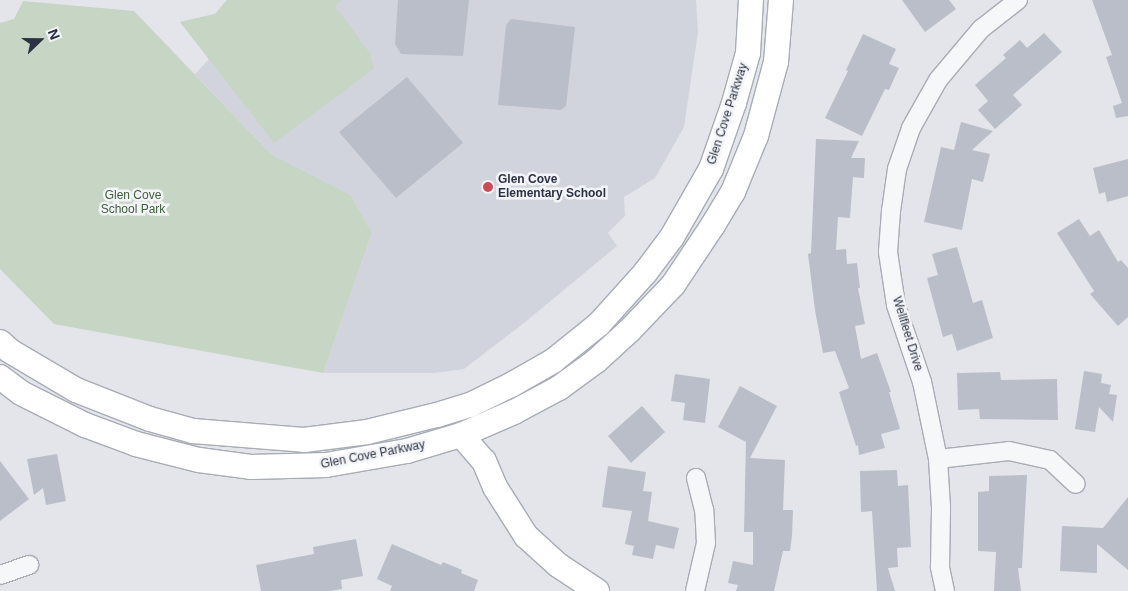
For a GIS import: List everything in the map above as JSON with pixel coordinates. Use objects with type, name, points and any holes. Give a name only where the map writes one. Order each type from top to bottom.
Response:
[{"type":"main road","name":"Glen Cove Parkway","points":[[3,353],[76,390],[150,419],[194,431],[304,440],[367,432],[470,405],[511,385],[553,361],[599,324],[645,273],[672,237],[711,169],[734,103],[748,53],[751,0]]},
{"type":"main road","name":"Glen Cove Parkway","points":[[0,377],[21,393],[77,421],[136,444],[199,460],[251,468],[326,465],[407,451],[471,431],[514,412],[559,388],[596,362],[629,332],[673,285],[733,192],[756,136],[776,62],[781,0]]},
{"type":"main road","points":[[471,431],[495,487],[526,536],[558,565],[597,591]]},
{"type":"street","name":"Wellfleet Drive","points":[[945,591],[940,567],[941,507],[938,458],[922,382],[896,304],[888,252],[891,211],[897,169],[911,128],[938,80],[963,48],[1007,3]]},
{"type":"street","points":[[938,458],[1009,451],[1050,460],[1076,484]]},
{"type":"street","points":[[695,591],[706,543],[704,510],[696,478]]},
{"type":"street","points":[[0,575],[30,564]]},
{"type":"shaded area","name":"Glen Cove Elementary School","points":[[227,0],[696,0],[698,32],[684,127],[655,178],[624,197],[625,216],[608,233],[617,246],[524,323],[464,369],[435,373],[323,373],[372,233],[351,195],[271,154],[195,74],[209,59],[180,22],[215,14]]},
{"type":"green space","points":[[227,0],[342,0],[335,6],[370,53],[374,69],[274,143],[180,22],[215,14]]},
{"type":"green space","name":"Glen Cove School Park","points":[[23,1],[134,11],[271,154],[351,195],[372,233],[323,373],[54,324],[0,269],[0,23],[14,19]]},
{"type":"building","points":[[398,0],[469,0],[463,56],[401,54],[395,44]]},
{"type":"building","points":[[902,0],[949,0],[956,9],[925,32]]},
{"type":"building","points":[[1092,0],[1128,0],[1128,116],[1116,118],[1113,106],[1122,103],[1106,57],[1112,55]]},
{"type":"building","points":[[511,19],[575,27],[566,106],[561,110],[498,105],[506,25]]},
{"type":"building","points":[[1044,33],[1062,52],[1013,95],[1022,105],[995,129],[978,110],[988,101],[975,85],[1006,58],[1003,55],[1020,40],[1027,48]]},
{"type":"building","points":[[863,34],[896,49],[889,64],[899,68],[889,90],[885,89],[862,136],[825,118],[848,71],[846,70]]},
{"type":"building","points":[[407,77],[463,143],[396,198],[339,132]]},
{"type":"building","points":[[961,122],[993,131],[972,150],[990,154],[983,182],[972,179],[962,230],[924,222],[941,147],[954,150]]},
{"type":"building","points":[[816,139],[859,141],[851,158],[865,158],[864,178],[853,177],[850,218],[838,217],[836,250],[846,249],[847,264],[857,263],[860,288],[858,288],[865,324],[855,326],[861,359],[877,353],[891,392],[889,392],[900,429],[881,434],[885,448],[859,455],[858,445],[856,446],[839,392],[849,388],[835,351],[823,353],[815,310],[808,254],[811,253]]},
{"type":"building","points":[[1128,159],[1128,196],[1107,202],[1105,192],[1099,194],[1093,168]]},
{"type":"building","points":[[1079,219],[1090,236],[1099,230],[1118,262],[1121,260],[1128,268],[1128,317],[1118,326],[1090,294],[1094,291],[1057,233]]},
{"type":"building","points":[[957,247],[973,303],[982,300],[993,338],[957,351],[952,334],[943,337],[927,278],[938,275],[932,254]]},
{"type":"building","points":[[1084,371],[1102,374],[1101,383],[1111,385],[1109,394],[1117,395],[1113,422],[1099,407],[1095,432],[1075,429]]},
{"type":"building","points":[[1000,372],[1001,380],[1057,379],[1058,420],[980,419],[979,409],[958,410],[957,373]]},
{"type":"building","points":[[675,374],[710,379],[705,423],[683,420],[685,403],[671,401]]},
{"type":"building","points":[[740,386],[777,406],[750,458],[785,460],[783,510],[793,510],[792,536],[790,551],[783,551],[774,591],[736,591],[738,585],[728,583],[733,561],[753,565],[753,532],[744,532],[746,442],[718,427]]},
{"type":"building","points":[[642,406],[665,432],[631,463],[608,436]]},
{"type":"building","points":[[57,454],[66,501],[46,505],[43,488],[34,495],[27,459]]},
{"type":"building","points":[[0,461],[29,499],[0,521]]},
{"type":"building","points":[[608,466],[646,472],[643,491],[652,492],[648,521],[679,528],[674,549],[656,545],[653,559],[632,555],[634,546],[625,544],[632,511],[602,507]]},
{"type":"building","points":[[897,470],[898,486],[908,485],[911,547],[897,548],[898,567],[888,568],[895,591],[877,591],[872,511],[861,512],[860,471]]},
{"type":"building","points":[[1027,475],[1022,568],[1018,568],[1021,591],[994,591],[996,552],[978,551],[978,492],[989,491],[989,476]]},
{"type":"building","points":[[1128,497],[1128,570],[1097,544],[1097,573],[1060,571],[1062,526],[1103,528]]},
{"type":"building","points":[[356,539],[363,576],[341,580],[342,589],[330,591],[261,591],[256,565],[314,554],[313,547]]},
{"type":"building","points":[[392,544],[441,565],[443,562],[462,570],[461,573],[478,580],[474,591],[390,591],[392,586],[377,579]]},
{"type":"place","name":"Glen Cove Elementary School","points":[[488,187]]}]
